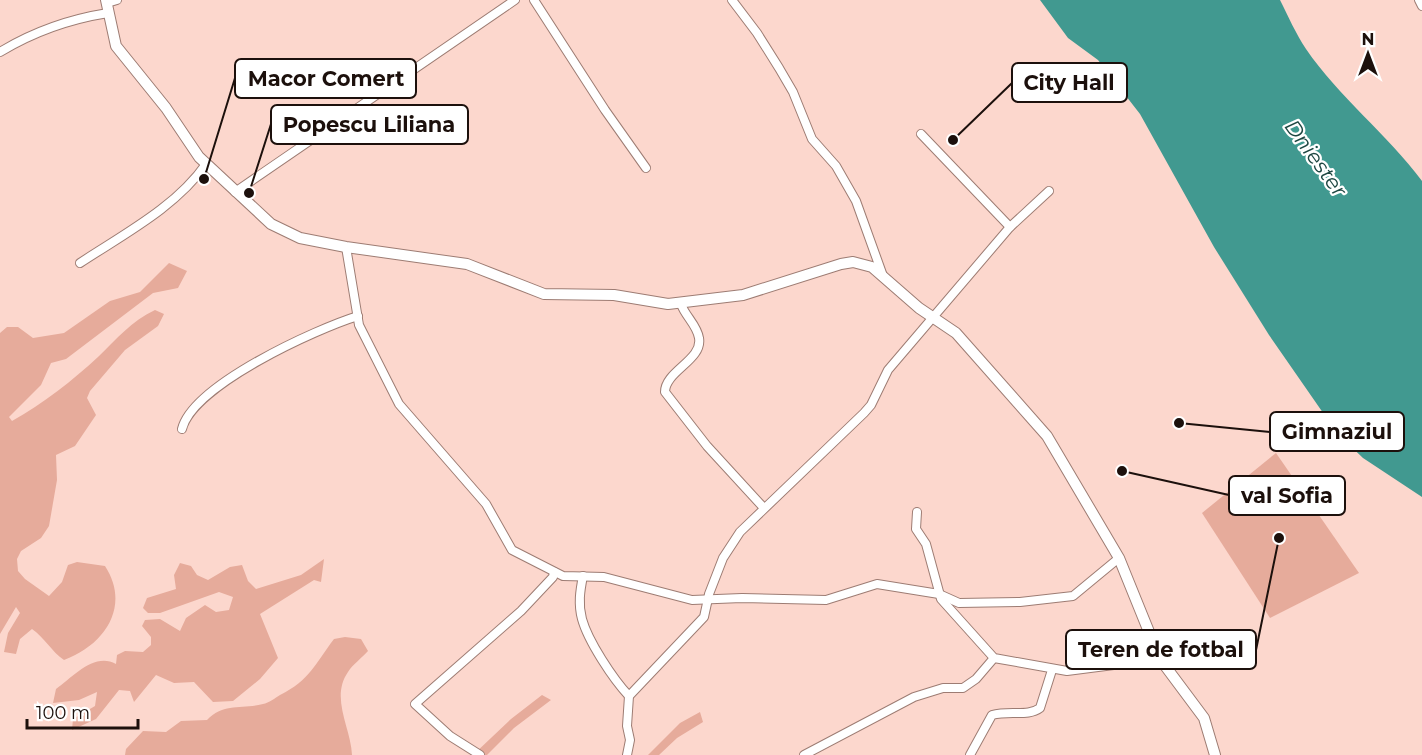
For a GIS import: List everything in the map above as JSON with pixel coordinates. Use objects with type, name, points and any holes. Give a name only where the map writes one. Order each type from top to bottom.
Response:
[{"type":"main road","points":[[110,4],[116,46],[166,108],[206,164],[271,224],[288,234],[346,248],[467,264],[543,294],[614,295],[656,303],[681,304],[743,295],[853,262],[872,267],[964,341],[1047,436],[1119,558],[1160,659],[1204,718],[1215,755]]},
{"type":"street","points":[[235,192],[515,0]]},
{"type":"street","points":[[534,0],[605,110],[646,168]]},
{"type":"street","points":[[732,0],[757,33],[793,92],[812,139],[836,166],[856,201],[883,276]]},
{"type":"street","points":[[1419,0],[1422,6]]},
{"type":"street","points":[[0,52],[17,42],[110,4]]},
{"type":"street","points":[[921,134],[1010,227]]},
{"type":"street","points":[[80,263],[146,220],[197,178],[206,164]]},
{"type":"street","points":[[627,755],[630,740],[627,726],[629,696],[663,658],[698,626],[707,611],[708,600],[723,558],[740,532],[763,507],[872,405],[887,372],[1010,227],[1049,191]]},
{"type":"street","points":[[346,248],[358,316],[399,404],[486,504],[512,550],[554,572],[572,577],[604,576],[687,600],[742,598],[826,600],[877,584],[939,594],[959,603],[1067,598],[1076,594],[1119,558]]},
{"type":"street","points":[[681,304],[699,339],[698,346],[668,381],[665,392],[707,446],[763,507]]},
{"type":"street","points":[[182,429],[193,410],[241,371],[333,325],[358,316]]},
{"type":"street","points":[[917,512],[916,529],[926,544],[939,594],[994,658],[1066,671],[1160,659]]},
{"type":"street","points":[[480,755],[450,736],[415,704],[521,611],[553,577],[554,572]]},
{"type":"street","points":[[583,576],[579,598],[582,620],[611,672],[629,696]]},
{"type":"street","points":[[804,755],[914,697],[943,688],[963,688],[976,679],[994,658]]},
{"type":"street","points":[[970,755],[992,715],[1013,711],[1027,714],[1040,708],[1052,670]]},
{"type":"shaded area","points":[[169,263],[187,271],[178,288],[153,293],[66,359],[51,363],[41,385],[9,417],[12,421],[57,391],[139,319],[155,310],[164,314],[158,326],[125,350],[90,391],[87,398],[96,415],[75,446],[56,455],[57,480],[49,526],[41,538],[21,551],[17,559],[18,571],[25,579],[49,596],[62,582],[68,565],[77,562],[105,566],[115,595],[110,622],[91,645],[64,660],[32,629],[20,639],[16,654],[4,652],[8,633],[20,613],[16,607],[0,634],[0,333],[7,327],[18,327],[33,338],[64,333],[110,301],[140,292]]},
{"type":"shaded area","points":[[1276,453],[1359,573],[1270,618],[1202,513]]},
{"type":"shaded area","points":[[324,559],[321,582],[314,580],[260,614],[278,658],[260,679],[233,701],[213,702],[194,682],[174,683],[156,675],[134,702],[130,691],[119,690],[96,719],[72,730],[73,719],[95,706],[97,692],[79,700],[53,703],[56,689],[84,667],[100,661],[116,664],[117,655],[125,651],[143,652],[151,645],[151,637],[142,626],[145,620],[160,619],[180,631],[186,618],[205,605],[216,612],[229,610],[233,597],[219,592],[160,613],[148,613],[143,608],[147,598],[176,589],[174,575],[180,563],[191,566],[197,575],[208,580],[230,567],[242,565],[248,581],[256,589],[301,575]]},
{"type":"shaded area","points":[[345,637],[361,639],[368,651],[348,672],[341,692],[341,703],[352,755],[125,755],[126,749],[143,731],[166,732],[181,721],[207,720],[213,714],[226,709],[270,702],[305,677],[334,639]]},
{"type":"shaded area","points":[[542,695],[551,700],[514,728],[487,755],[473,755],[511,719]]},
{"type":"shaded area","points":[[700,712],[703,722],[677,738],[659,755],[648,755],[680,723]]},
{"type":"water","name":"Dniester","points":[[1040,0],[1280,0],[1302,43],[1319,67],[1394,147],[1422,181],[1422,497],[1363,458],[1337,433],[1269,335],[1214,247],[1140,114],[1098,60],[1068,38]]},
{"type":"place","name":"City Hall","points":[[953,140]]},
{"type":"place","name":"Macor Comert","points":[[204,179]]},
{"type":"place","name":"Popescu Liliana","points":[[249,193]]},
{"type":"place","name":"Gimnaziul","points":[[1179,423]]},
{"type":"place","name":"val Sofia","points":[[1122,471]]},
{"type":"place","name":"Teren de fotbal","points":[[1279,538]]}]
